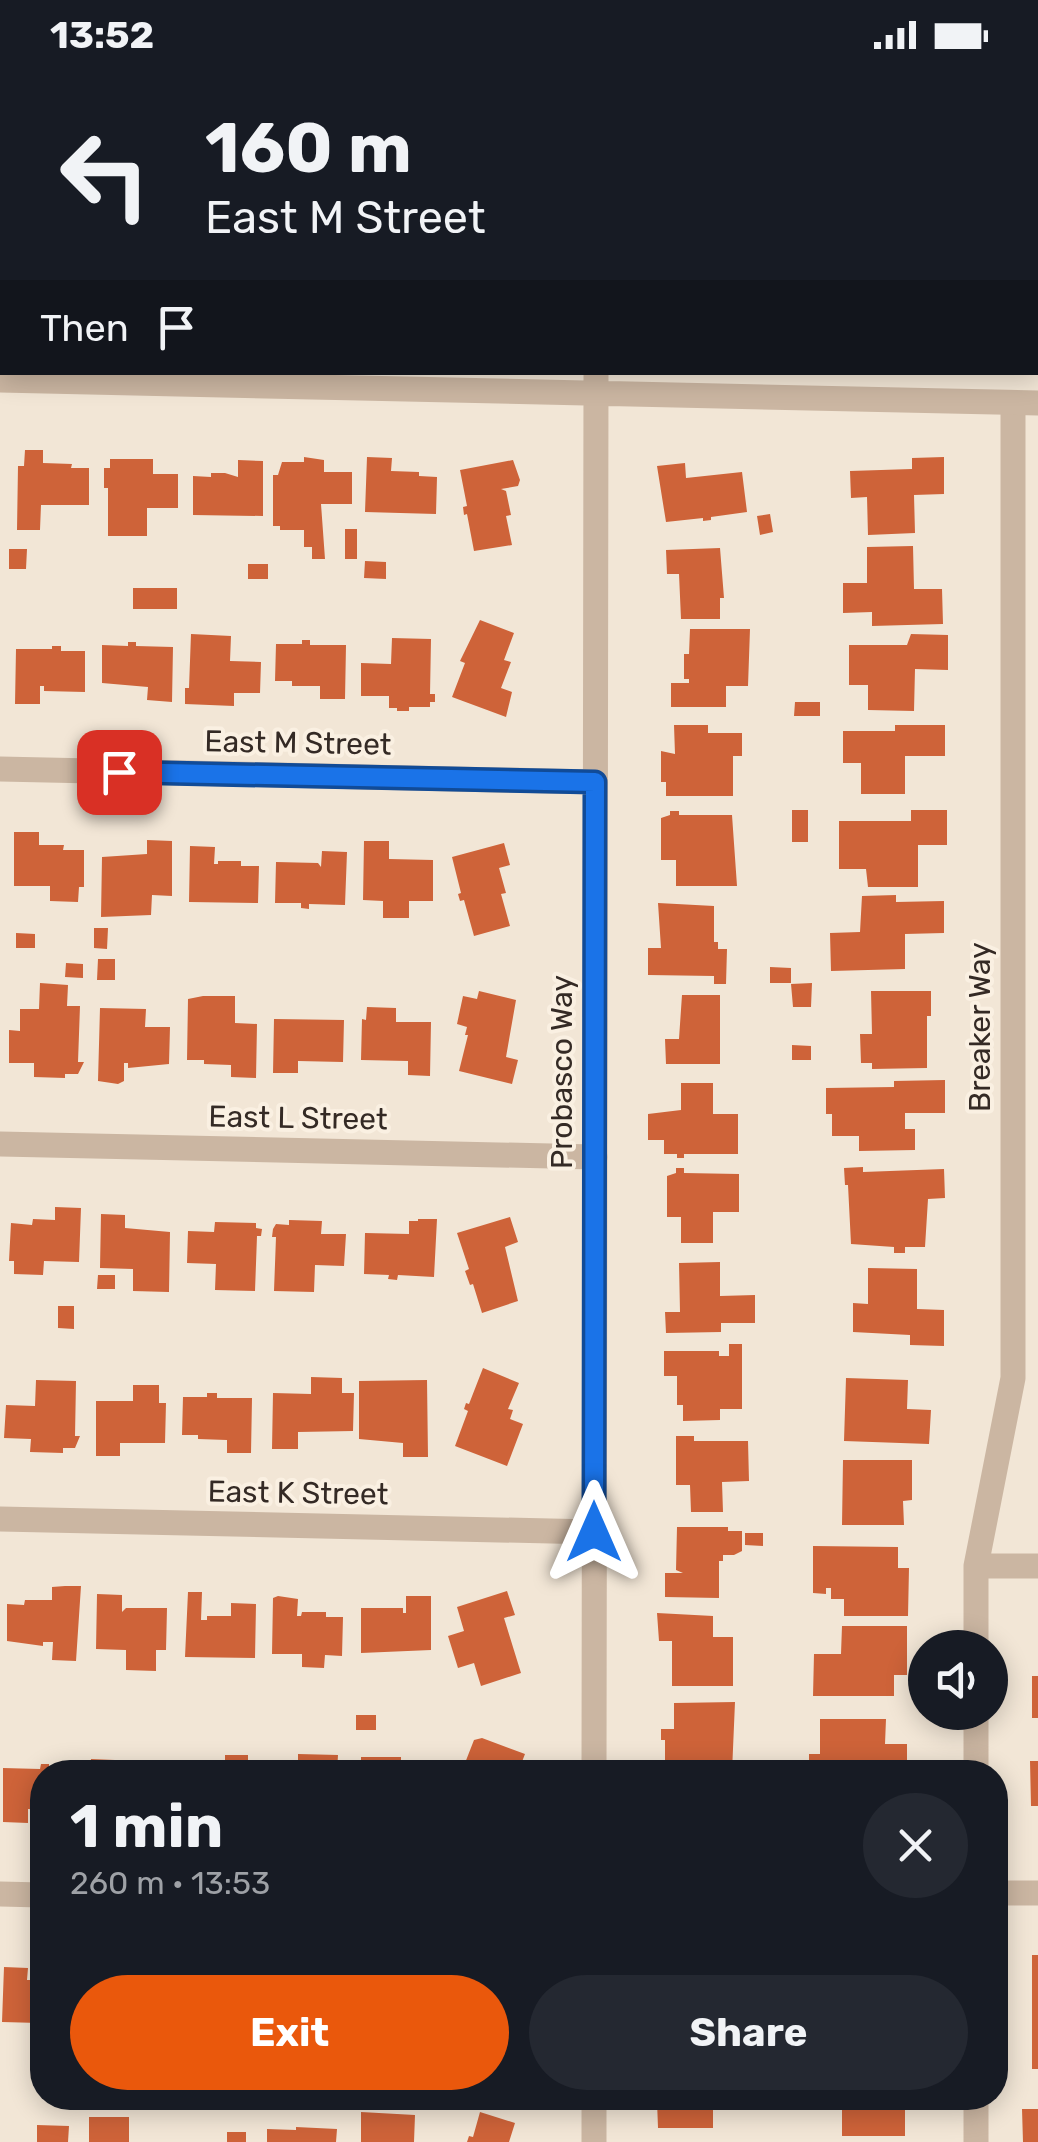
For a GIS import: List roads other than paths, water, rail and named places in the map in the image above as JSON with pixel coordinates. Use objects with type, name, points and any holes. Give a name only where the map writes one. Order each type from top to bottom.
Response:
[{"type":"street","points":[[0,380],[596,383],[1025,403]]},
{"type":"street","name":"Probasco Way","points":[[594,1760],[596,383]]},
{"type":"street","name":"Breaker Way","points":[[976,1630],[976,1566],[1013,1378],[1025,403]]},
{"type":"street","name":"East M Street","points":[[0,769],[595,782]]},
{"type":"street","name":"East L Street","points":[[0,1144],[595,1157]]},
{"type":"street","name":"East K Street","points":[[0,1519],[594,1532]]},
{"type":"street","points":[[976,1566],[1038,1566]]},
{"type":"street","points":[[976,1730],[976,1760]]},
{"type":"street","points":[[1008,1892],[1038,1893]]},
{"type":"street","points":[[0,1894],[30,1895]]},
{"type":"street","points":[[594,2110],[594,2142]]},
{"type":"street","points":[[976,2110],[976,2142]]}]
